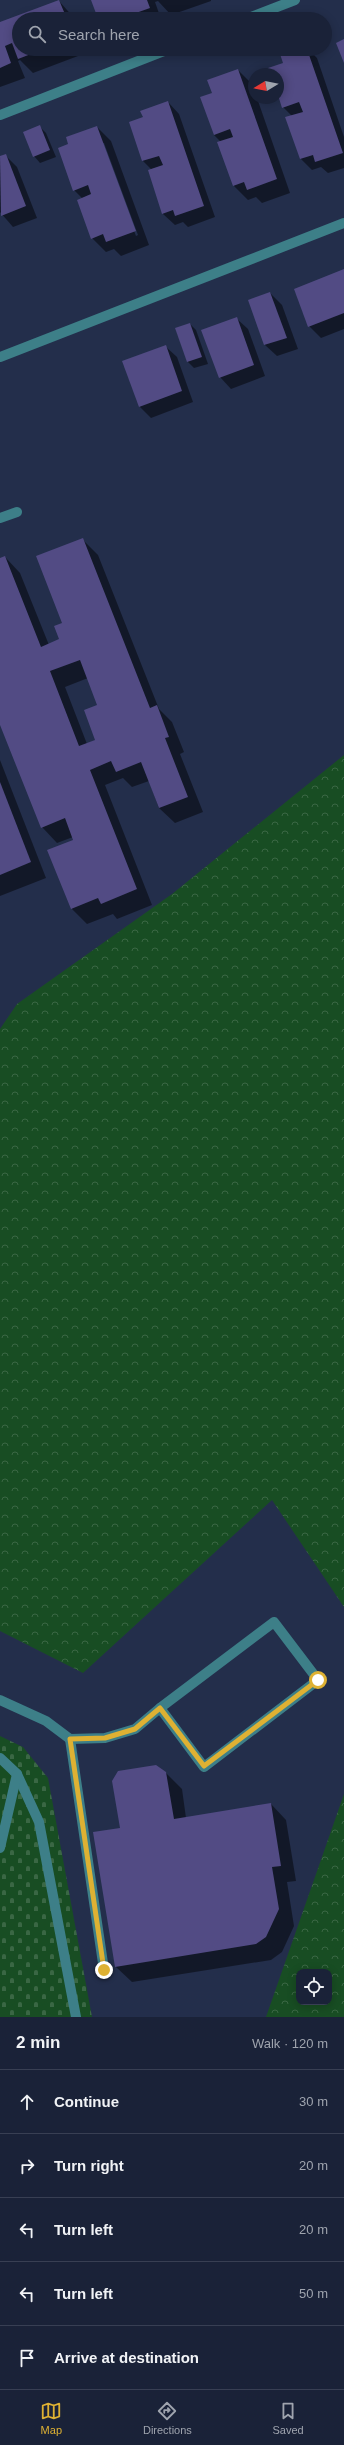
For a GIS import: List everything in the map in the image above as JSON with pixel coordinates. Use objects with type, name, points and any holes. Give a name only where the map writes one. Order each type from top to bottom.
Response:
[{"type":"street","points":[[264,12],[295,0]]},
{"type":"street","points":[[0,115],[151,56]]},
{"type":"street","points":[[0,357],[344,223]]},
{"type":"street","points":[[0,518],[17,512]]},
{"type":"street","points":[[0,1700],[46,1721],[70,1739],[105,1738],[135,1729],[160,1708],[274,1622],[318,1680],[204,1766],[160,1708]]},
{"type":"street","points":[[70,1739],[104,1970]]},
{"type":"street","points":[[0,1758],[17,1774],[39,1822],[76,2017]]},
{"type":"street","points":[[0,1848],[17,1774]]},
{"type":"green space","points":[[344,755],[344,1607],[272,1500],[83,1673],[0,1631],[0,1029],[17,1004],[172,894]]},
{"type":"green space","points":[[0,1736],[23,1747],[48,1778],[92,2017],[0,2017]]},
{"type":"green space","points":[[344,1794],[344,2017],[266,2017]]},
{"type":"building","points":[[59,0],[64,12],[27,12]]},
{"type":"building","points":[[91,0],[147,0],[150,8],[139,12],[96,12]]},
{"type":"building","points":[[12,18],[12,43],[5,46],[11,63],[0,68],[0,22]]},
{"type":"building","points":[[344,39],[344,63],[336,43]]},
{"type":"building","points":[[17,56],[26,56],[18,59]]},
{"type":"building","points":[[281,56],[309,56],[343,153],[315,162],[313,155],[300,159],[285,117],[303,112],[299,102],[282,108],[281,104],[284,104],[284,68],[268,68],[283,63]]},
{"type":"building","points":[[238,69],[248,97],[248,104],[250,104],[277,179],[247,190],[244,182],[233,186],[217,142],[233,137],[230,129],[214,135],[200,97],[212,93],[207,80]]},
{"type":"building","points":[[168,101],[204,206],[175,216],[173,210],[162,214],[148,170],[163,165],[159,156],[142,161],[129,122],[143,117],[140,111]]},
{"type":"building","points":[[40,125],[50,150],[33,157],[23,132]]},
{"type":"building","points":[[97,126],[136,231],[106,242],[103,234],[91,239],[77,200],[91,194],[88,185],[73,191],[58,148],[68,144],[66,137]]},
{"type":"building","points":[[6,154],[26,206],[1,216],[0,156]]},
{"type":"building","points":[[344,269],[344,313],[308,327],[294,289]]},
{"type":"building","points":[[270,292],[287,338],[264,345],[248,300]]},
{"type":"building","points":[[237,317],[254,365],[219,378],[201,330]]},
{"type":"building","points":[[190,323],[202,357],[187,362],[175,328]]},
{"type":"building","points":[[166,345],[182,391],[139,407],[122,361]]},
{"type":"building","points":[[83,538],[150,708],[157,705],[169,737],[165,738],[188,797],[159,808],[141,762],[116,772],[111,761],[90,770],[137,889],[101,904],[98,898],[71,909],[47,850],[73,840],[65,818],[41,828],[0,725],[0,558],[5,556],[41,647],[59,639],[54,626],[62,623],[36,556]],"holes":[[[80,660],[97,705],[84,710],[95,740],[79,746],[50,671]]]},
{"type":"building","points":[[0,782],[31,862],[0,875]]},
{"type":"building","points":[[156,1765],[166,1772],[174,1819],[271,1803],[281,1866],[272,1867],[279,1909],[266,1937],[256,1944],[115,1967],[93,1832],[120,1828],[112,1781],[118,1771]]},
{"type":"route","points":[[104,1970],[70,1739],[105,1738],[135,1729],[160,1708],[204,1766],[318,1680]]}]
